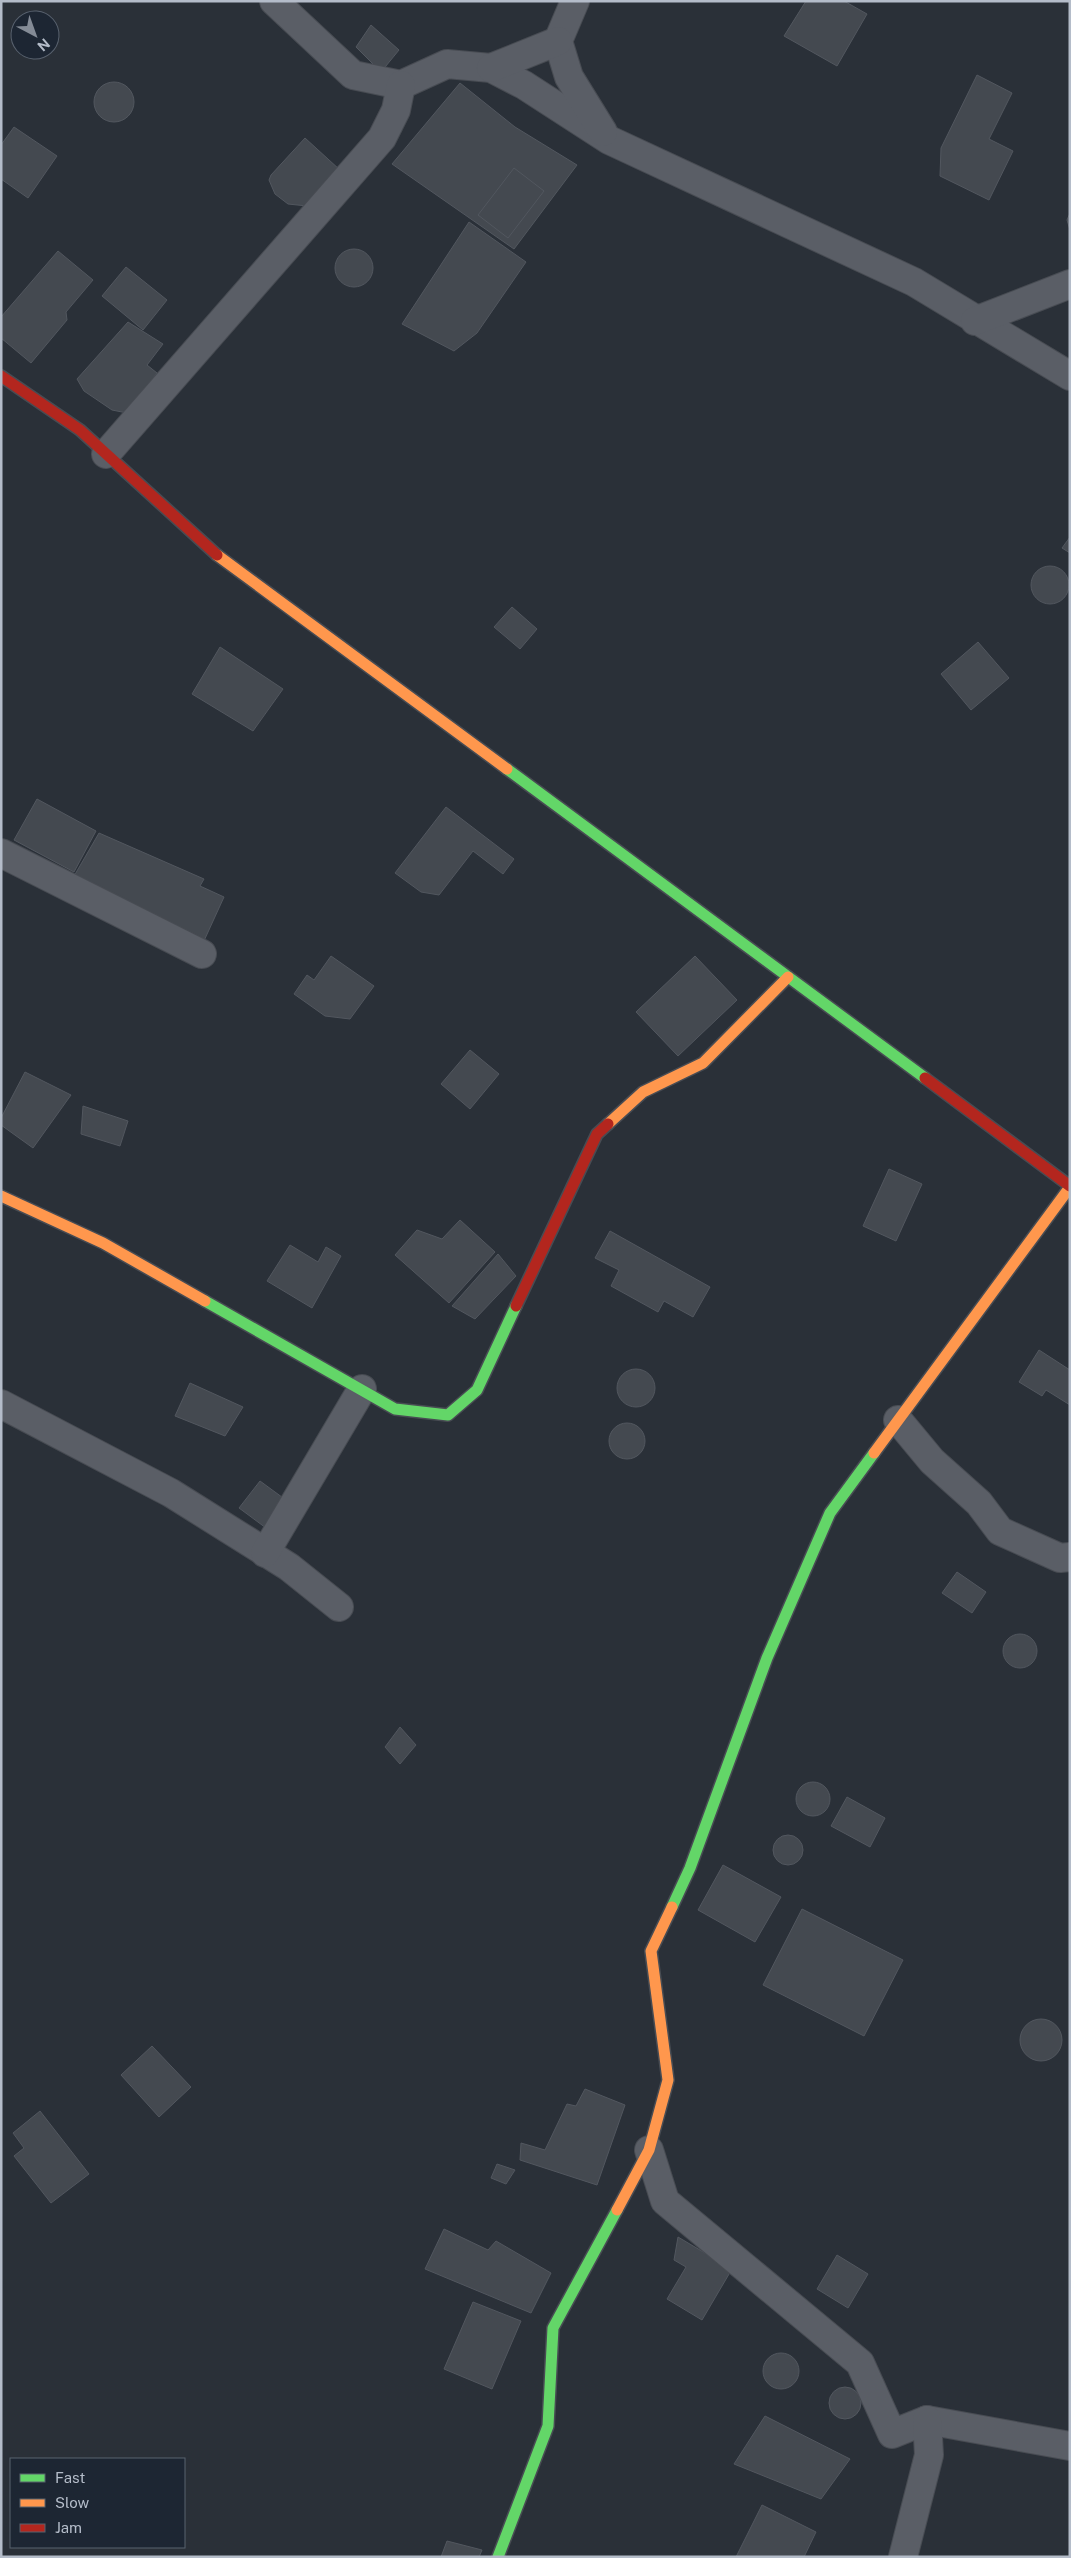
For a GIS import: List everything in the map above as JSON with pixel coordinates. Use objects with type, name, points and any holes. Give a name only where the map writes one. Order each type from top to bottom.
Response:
[{"type":"street","points":[[274,1],[353,75],[401,86],[447,64],[491,68],[524,85],[608,140],[914,282],[975,321],[1070,376]]},
{"type":"street","points":[[575,1],[558,41],[569,77],[608,140]]},
{"type":"street","points":[[491,68],[558,41]]},
{"type":"street","points":[[106,454],[382,138],[396,110],[401,86]]},
{"type":"street","points":[[975,321],[1070,284]]},
{"type":"street","points":[[1,376],[80,430],[220,557],[1070,1186],[830,1512],[767,1658],[690,1868],[651,1952],[668,2080],[649,2150],[553,2328],[548,2426],[498,2557]]},
{"type":"street","points":[[1,853],[202,954]]},
{"type":"street","points":[[1,1196],[103,1243],[396,1409],[448,1415],[477,1390],[597,1134],[643,1092],[703,1063],[788,977]]},
{"type":"street","points":[[265,1553],[362,1390]]},
{"type":"street","points":[[1,1404],[171,1493],[289,1567],[339,1607]]},
{"type":"street","points":[[898,1420],[932,1461],[979,1503],[1000,1531],[1060,1558],[1070,1558]]},
{"type":"street","points":[[649,2150],[665,2201],[860,2362],[892,2434],[927,2420],[1070,2446]]},
{"type":"street","points":[[903,2557],[929,2455],[927,2420]]},
{"type":"building","points":[[806,1],[844,1],[867,14],[837,66],[784,36]]},
{"type":"building","points":[[371,25],[399,50],[381,72],[356,47]]},
{"type":"building","points":[[977,75],[1012,93],[989,139],[1013,151],[989,200],[940,176],[941,148]]},
{"type":"building","points":[[118,82],[125,85],[131,91],[134,102],[133,110],[125,119],[118,122],[110,122],[103,119],[95,110],[94,98],[97,91],[106,83]]},
{"type":"building","points":[[460,83],[515,127],[577,165],[514,249],[392,164]]},
{"type":"building","points":[[14,127],[57,156],[28,198],[1,179],[1,145]]},
{"type":"building","points":[[305,138],[340,170],[307,206],[288,204],[275,194],[269,180],[271,175]]},
{"type":"building","points":[[514,168],[544,191],[508,238],[478,215]]},
{"type":"building","points":[[1070,213],[1070,230],[1067,220]]},
{"type":"building","points":[[469,222],[526,262],[477,333],[454,351],[402,324]]},
{"type":"building","points":[[354,249],[367,255],[373,268],[367,281],[354,287],[341,281],[335,268],[341,255]]},
{"type":"building","points":[[58,251],[93,280],[66,312],[67,320],[31,363],[1,338],[1,317]]},
{"type":"building","points":[[126,267],[167,300],[143,330],[102,296]]},
{"type":"building","points":[[128,322],[163,344],[147,365],[157,373],[127,413],[112,410],[84,391],[77,379]]},
{"type":"building","points":[[1070,537],[1070,553],[1062,548]]},
{"type":"building","points":[[1050,566],[1057,567],[1063,572],[1068,578],[1068,592],[1063,598],[1057,603],[1050,604],[1043,603],[1037,598],[1032,592],[1031,585],[1032,578],[1037,572],[1043,567]]},
{"type":"building","points":[[512,607],[537,629],[520,649],[494,627]]},
{"type":"building","points":[[978,642],[1009,678],[971,710],[941,674]]},
{"type":"building","points":[[220,647],[283,689],[253,731],[192,694]]},
{"type":"building","points":[[37,799],[96,831],[74,872],[14,840]]},
{"type":"building","points":[[446,807],[514,859],[503,874],[473,851],[439,895],[421,892],[395,873]]},
{"type":"building","points":[[99,833],[204,879],[200,886],[224,897],[203,943],[70,883]]},
{"type":"building","points":[[331,956],[374,986],[350,1019],[325,1016],[294,994],[307,975],[314,980]]},
{"type":"building","points":[[695,956],[737,1000],[678,1056],[636,1012]]},
{"type":"building","points":[[470,1050],[499,1074],[470,1109],[441,1084]]},
{"type":"building","points":[[25,1072],[71,1095],[33,1148],[1,1125],[1,1118]]},
{"type":"building","points":[[83,1106],[128,1121],[120,1146],[81,1134]]},
{"type":"building","points":[[889,1169],[922,1184],[896,1241],[863,1226]]},
{"type":"building","points":[[460,1220],[495,1252],[449,1303],[395,1255],[417,1230],[442,1239]]},
{"type":"building","points":[[610,1231],[710,1287],[693,1317],[664,1301],[658,1312],[611,1286],[619,1270],[595,1258]]},
{"type":"building","points":[[290,1245],[318,1262],[326,1247],[341,1256],[312,1308],[267,1281]]},
{"type":"building","points":[[498,1254],[516,1276],[475,1319],[452,1306]]},
{"type":"building","points":[[1039,1350],[1070,1370],[1070,1405],[1046,1390],[1042,1396],[1019,1382]]},
{"type":"building","points":[[636,1369],[649,1375],[655,1388],[649,1401],[636,1407],[623,1401],[617,1388],[623,1375]]},
{"type":"building","points":[[190,1383],[243,1407],[225,1436],[175,1416]]},
{"type":"building","points":[[627,1423],[634,1424],[640,1428],[644,1434],[644,1448],[640,1454],[634,1458],[627,1459],[620,1458],[614,1454],[610,1448],[609,1441],[610,1434],[614,1428],[620,1424]]},
{"type":"building","points":[[260,1481],[290,1503],[266,1528],[239,1508]]},
{"type":"building","points":[[957,1572],[986,1592],[972,1613],[942,1593]]},
{"type":"building","points":[[1020,1634],[1027,1635],[1032,1639],[1036,1644],[1036,1658],[1032,1663],[1027,1667],[1020,1668],[1013,1667],[1008,1663],[1004,1658],[1003,1651],[1004,1644],[1008,1639],[1013,1635]]},
{"type":"building","points":[[400,1727],[416,1745],[400,1764],[385,1747]]},
{"type":"building","points":[[813,1782],[825,1787],[830,1799],[825,1811],[813,1816],[801,1811],[796,1799],[801,1787]]},
{"type":"building","points":[[847,1797],[885,1818],[870,1847],[831,1826]]},
{"type":"building","points":[[788,1835],[794,1836],[802,1844],[802,1856],[794,1864],[788,1865],[782,1864],[774,1856],[773,1850],[774,1844],[782,1836]]},
{"type":"building","points":[[723,1865],[781,1897],[755,1942],[698,1910]]},
{"type":"building","points":[[802,1909],[903,1960],[864,2036],[763,1985]]},
{"type":"building","points":[[1037,2019],[1045,2019],[1056,2025],[1062,2040],[1056,2055],[1045,2061],[1037,2061],[1026,2055],[1020,2044],[1020,2036],[1026,2025]]},
{"type":"building","points":[[152,2046],[191,2087],[159,2117],[121,2075]]},
{"type":"building","points":[[585,2089],[625,2105],[597,2185],[520,2160],[521,2143],[545,2150],[567,2104],[576,2106]]},
{"type":"building","points":[[40,2111],[89,2174],[51,2203],[14,2156],[24,2148],[13,2133]]},
{"type":"building","points":[[497,2164],[515,2170],[506,2184],[491,2178]]},
{"type":"building","points":[[444,2229],[488,2250],[496,2241],[551,2273],[531,2313],[425,2269]]},
{"type":"building","points":[[678,2237],[732,2269],[702,2320],[667,2299],[686,2267],[674,2260]]},
{"type":"building","points":[[837,2255],[868,2274],[848,2308],[817,2289]]},
{"type":"building","points":[[473,2302],[521,2321],[492,2389],[444,2369]]},
{"type":"building","points":[[781,2353],[788,2354],[794,2358],[798,2364],[798,2378],[794,2384],[788,2388],[781,2389],[774,2388],[768,2384],[764,2378],[763,2371],[764,2364],[768,2358],[774,2354]]},
{"type":"building","points":[[845,2387],[851,2388],[856,2392],[860,2397],[860,2409],[856,2414],[851,2418],[845,2419],[839,2418],[834,2414],[830,2409],[829,2403],[830,2397],[834,2392],[839,2388]]},
{"type":"building","points":[[765,2416],[850,2459],[821,2499],[734,2464]]},
{"type":"building","points":[[762,2505],[816,2532],[804,2557],[736,2557]]},
{"type":"building","points":[[447,2541],[482,2550],[479,2557],[441,2557]]},
{"type":"traffic: fast","points":[[507,769],[925,1078]]},
{"type":"traffic: fast","points":[[205,1301],[395,1409],[448,1415],[477,1390],[516,1306]]},
{"type":"traffic: fast","points":[[672,1907],[690,1868],[767,1658],[830,1513],[874,1453]]},
{"type":"traffic: fast","points":[[498,2557],[548,2426],[553,2328],[617,2210]]},
{"type":"traffic: slow","points":[[217,555],[507,769]]},
{"type":"traffic: slow","points":[[608,1124],[643,1092],[703,1063],[788,977]]},
{"type":"traffic: slow","points":[[874,1453],[1070,1187]]},
{"type":"traffic: slow","points":[[1,1196],[103,1243],[205,1301]]},
{"type":"traffic: slow","points":[[617,2210],[649,2150],[668,2080],[651,1951],[672,1907]]},
{"type":"traffic: jam","points":[[1,376],[80,430],[217,555]]},
{"type":"traffic: jam","points":[[925,1078],[1070,1186]]},
{"type":"traffic: jam","points":[[516,1306],[597,1134],[608,1124]]}]
